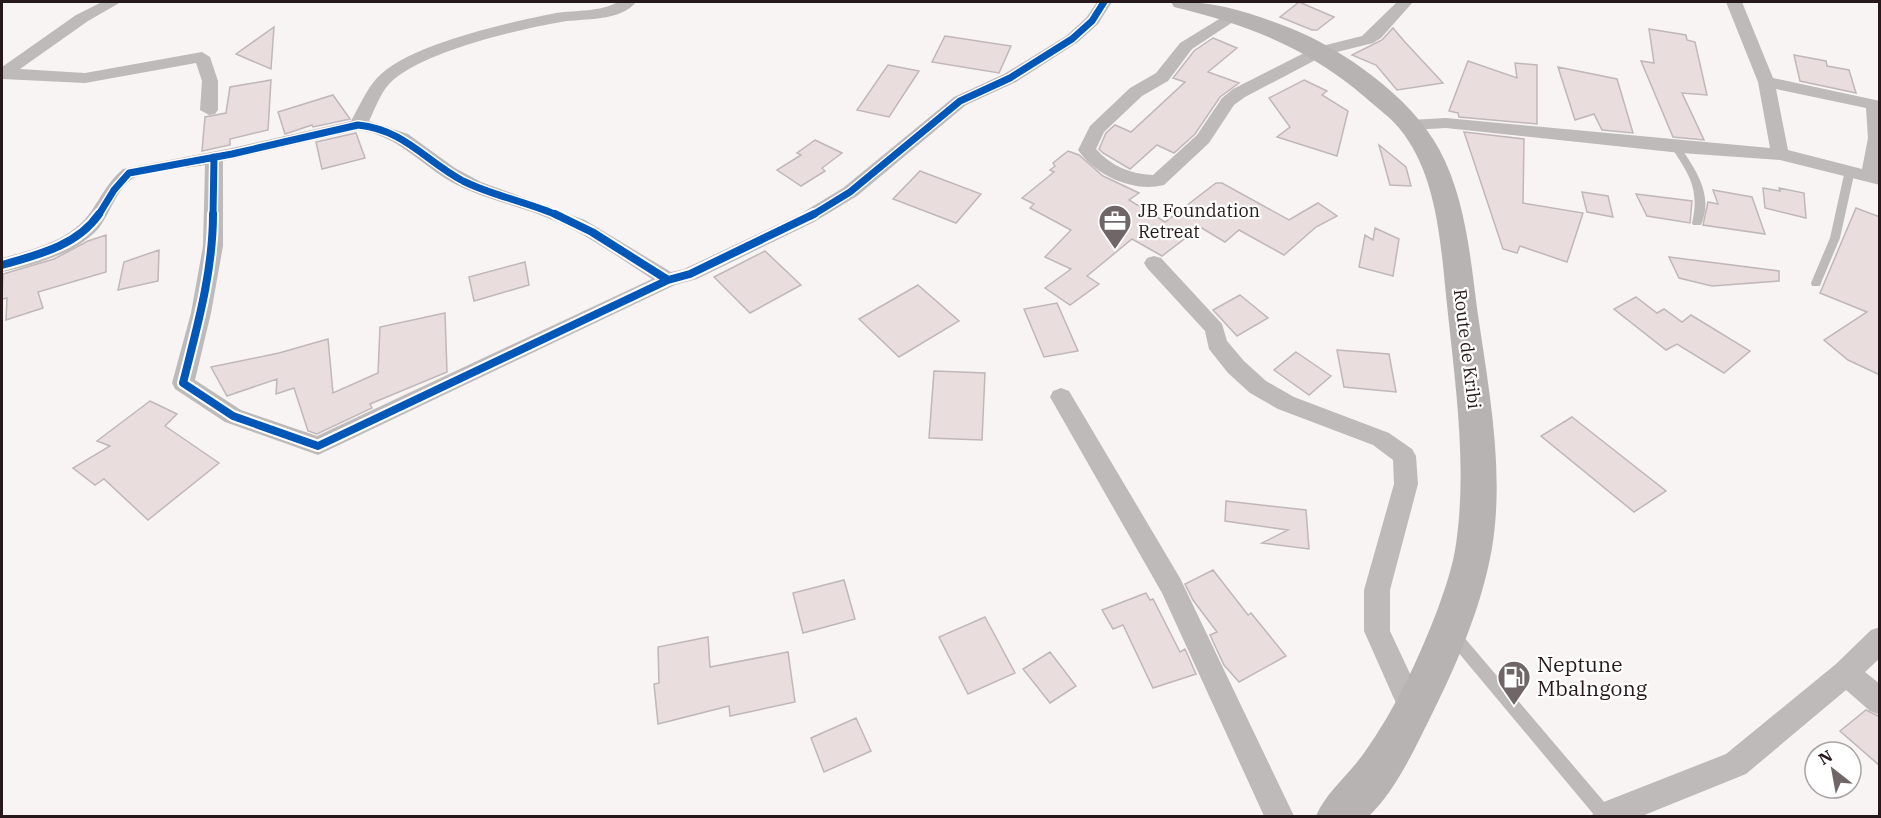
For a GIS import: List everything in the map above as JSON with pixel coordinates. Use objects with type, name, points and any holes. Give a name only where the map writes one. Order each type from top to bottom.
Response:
[{"type":"main road","name":"Route de Kribi","points":[[1182,2],[1234,16],[1320,51],[1369,87],[1410,124],[1432,158],[1449,209],[1479,458],[1474,547],[1449,631],[1413,710],[1377,772],[1343,815]]},
{"type":"street","points":[[2,73],[82,18],[113,2]]},
{"type":"street","points":[[358,125],[384,81],[400,68],[422,58],[496,33],[542,20],[608,10],[628,2]]},
{"type":"street","points":[[214,157],[213,246],[201,313],[183,383],[233,416],[318,446],[668,280],[690,274],[796,223],[850,192],[940,115],[960,101],[1010,78],[1072,39],[1092,21],[1104,2]]},
{"type":"street","points":[[1234,16],[1186,46],[1162,77],[1136,92],[1096,130],[1086,150],[1096,162],[1132,181],[1157,181],[1203,139],[1234,97],[1320,51],[1367,40],[1375,35],[1405,2]]},
{"type":"street","points":[[1734,2],[1766,82],[1780,154]]},
{"type":"street","points":[[2,73],[85,78],[202,57],[210,81],[209,110]]},
{"type":"street","points":[[1410,124],[1446,123],[1676,147],[1780,154],[1875,177],[1877,106],[1766,82]]},
{"type":"street","points":[[2,265],[40,253],[71,239],[92,224],[118,181],[129,173],[358,125],[376,125],[394,131],[462,180],[591,231],[668,280]]},
{"type":"street","points":[[1154,263],[1215,329],[1217,343],[1236,367],[1257,387],[1286,403],[1381,438],[1404,456],[1406,484],[1377,590],[1377,631],[1413,710]]},
{"type":"street","points":[[1061,397],[1170,586],[1279,816]]},
{"type":"street","points":[[1606,816],[1736,764],[1846,673],[1880,639]]},
{"type":"street","points":[[1846,673],[1880,702]]},
{"type":"lane","points":[[1676,147],[1693,173],[1703,201],[1697,223]]},
{"type":"lane","points":[[1816,283],[1834,238],[1850,170]]},
{"type":"lane","points":[[1449,631],[1606,816]]},
{"type":"building","points":[[1299,2],[1334,17],[1317,30],[1312,30],[1280,17]]},
{"type":"building","points":[[274,27],[271,69],[236,54]]},
{"type":"building","points":[[1393,28],[1443,83],[1397,90],[1376,65],[1352,55],[1382,40]]},
{"type":"building","points":[[1649,29],[1686,35],[1687,40],[1695,42],[1707,95],[1682,93],[1704,140],[1673,137],[1641,61],[1654,63]]},
{"type":"building","points":[[945,36],[1011,46],[999,73],[932,62]]},
{"type":"building","points":[[1213,38],[1237,48],[1208,72],[1239,83],[1220,97],[1195,134],[1174,153],[1157,145],[1130,169],[1103,153],[1099,149],[1106,133],[1115,125],[1131,132],[1185,82],[1173,78],[1194,51]]},
{"type":"building","points":[[1794,55],[1826,61],[1827,66],[1849,70],[1856,93],[1800,81]]},
{"type":"building","points":[[1468,61],[1517,78],[1515,63],[1537,65],[1537,124],[1459,117],[1458,113],[1449,111]]},
{"type":"building","points":[[888,65],[919,71],[889,117],[857,110]]},
{"type":"building","points":[[1558,67],[1617,79],[1633,133],[1602,130],[1594,114],[1575,120]]},
{"type":"building","points":[[271,80],[268,130],[230,139],[230,145],[202,151],[205,117],[226,113],[230,87]]},
{"type":"building","points":[[1304,80],[1327,91],[1322,95],[1348,111],[1337,156],[1277,137],[1290,127],[1269,98]]},
{"type":"building","points":[[333,95],[350,119],[313,127],[312,125],[285,134],[278,112]]},
{"type":"building","points":[[1464,132],[1524,139],[1523,203],[1583,213],[1567,262],[1520,246],[1517,253],[1503,249]]},
{"type":"building","points":[[356,133],[365,158],[322,169],[316,142]]},
{"type":"building","points":[[815,140],[842,153],[822,168],[825,171],[801,186],[777,170],[801,155],[797,153]]},
{"type":"building","points":[[1379,145],[1406,167],[1411,186],[1390,185]]},
{"type":"building","points":[[1068,151],[1079,155],[1103,176],[1139,193],[1129,200],[1165,222],[1216,183],[1222,183],[1289,220],[1318,203],[1337,216],[1316,227],[1284,255],[1239,230],[1225,242],[1200,227],[1162,256],[1132,239],[1087,276],[1099,284],[1070,305],[1045,288],[1071,269],[1045,257],[1071,230],[1030,208],[1034,204],[1022,198],[1054,172],[1050,170],[1055,166],[1053,163]]},
{"type":"building","points":[[920,171],[981,194],[956,223],[893,199]]},
{"type":"building","points":[[1763,188],[1780,191],[1779,188],[1804,193],[1806,218],[1765,208]]},
{"type":"building","points":[[1713,190],[1752,197],[1765,234],[1703,225],[1708,202],[1718,204]]},
{"type":"building","points":[[1582,192],[1608,196],[1613,217],[1587,212]]},
{"type":"building","points":[[1636,194],[1692,201],[1690,223],[1647,216]]},
{"type":"building","points":[[1856,208],[1880,217],[1880,375],[1848,360],[1824,340],[1867,312],[1820,293]]},
{"type":"building","points":[[1375,228],[1399,239],[1393,276],[1359,267],[1365,235],[1373,240]]},
{"type":"building","points":[[106,235],[106,272],[38,292],[43,308],[6,320],[7,298],[2,299],[3,274],[54,259],[88,241]]},
{"type":"building","points":[[159,250],[158,281],[118,290],[124,262]]},
{"type":"building","points":[[765,251],[801,285],[750,313],[714,277]]},
{"type":"building","points":[[1669,257],[1779,271],[1779,281],[1712,286],[1679,278]]},
{"type":"building","points":[[525,262],[529,285],[474,301],[469,277]]},
{"type":"building","points":[[918,285],[959,321],[899,357],[859,319]]},
{"type":"building","points":[[1240,295],[1268,318],[1237,336],[1213,310]]},
{"type":"building","points":[[1636,297],[1657,313],[1664,309],[1682,322],[1691,315],[1750,351],[1724,373],[1677,344],[1666,350],[1614,309]]},
{"type":"building","points":[[1057,303],[1078,351],[1044,357],[1024,309]]},
{"type":"building","points":[[445,313],[447,372],[370,404],[372,408],[317,434],[308,431],[294,388],[276,394],[277,379],[227,396],[211,367],[279,353],[328,339],[333,393],[378,373],[380,327]]},
{"type":"building","points":[[1337,350],[1389,354],[1396,392],[1344,387]]},
{"type":"building","points":[[1296,352],[1331,376],[1309,395],[1274,370]]},
{"type":"building","points":[[934,371],[985,373],[982,440],[929,438]]},
{"type":"building","points":[[150,401],[177,414],[165,426],[219,463],[148,520],[104,479],[95,485],[73,468],[110,446],[97,441]]},
{"type":"building","points":[[1572,417],[1666,491],[1634,512],[1541,436]]},
{"type":"building","points":[[1226,501],[1306,510],[1309,549],[1262,543],[1288,530],[1225,521]]},
{"type":"building","points":[[1213,570],[1248,615],[1251,613],[1286,656],[1239,682],[1224,665],[1210,635],[1217,632],[1193,600],[1185,584]]},
{"type":"building","points":[[844,580],[855,619],[803,633],[793,593]]},
{"type":"building","points":[[1146,593],[1150,600],[1153,599],[1180,652],[1185,649],[1196,674],[1153,688],[1123,625],[1113,629],[1102,610]]},
{"type":"building","points":[[985,617],[1015,673],[968,694],[939,637]]},
{"type":"building","points":[[708,637],[710,667],[788,652],[795,702],[730,716],[729,706],[658,724],[654,684],[659,683],[658,647]]},
{"type":"building","points":[[1050,652],[1076,686],[1050,703],[1023,669]]},
{"type":"building","points":[[1866,710],[1880,717],[1880,766],[1863,751],[1863,740],[1850,740],[1840,731]]},
{"type":"building","points":[[856,718],[871,751],[824,772],[811,738]]},
{"type":"cycle path","points":[[2,265],[51,249],[85,231],[129,173],[232,154],[358,125],[389,131],[413,145],[449,172],[474,186],[565,218],[668,280],[690,274],[807,218],[850,192],[940,115],[960,101],[1010,78],[1072,39],[1092,21],[1104,2]]},
{"type":"cycle path","points":[[214,157],[213,246],[201,313],[183,383],[233,416],[318,446],[668,280]]},
{"type":"place","name":"JB Foundation Retreat","points":[[1115,250]]},
{"type":"place","name":"Neptune Mbalngong","points":[[1514,706]]}]
